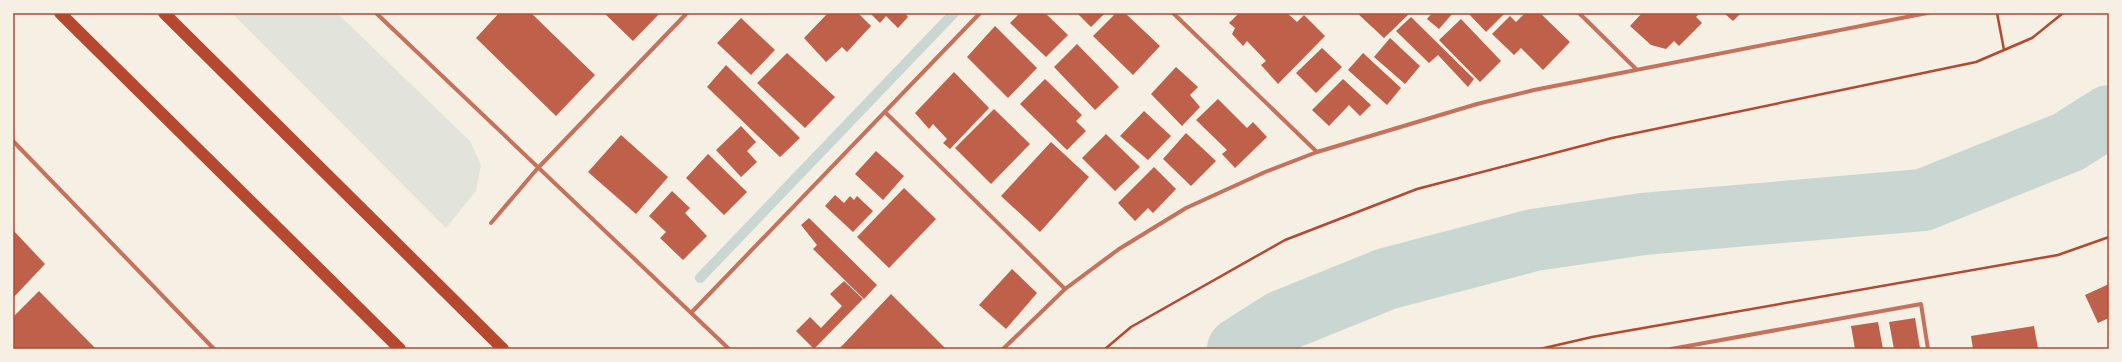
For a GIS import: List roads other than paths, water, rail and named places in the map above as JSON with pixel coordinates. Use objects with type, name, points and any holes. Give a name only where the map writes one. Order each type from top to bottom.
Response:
[{"type":"highway","points":[[60,13],[400,349]]},
{"type":"highway","points":[[164,13],[504,349]]},
{"type":"street","points":[[376,13],[537,169],[729,349]]},
{"type":"street","points":[[491,223],[537,169],[688,13]]},
{"type":"street","points":[[691,313],[980,13]]},
{"type":"street","points":[[1173,13],[1317,152]]},
{"type":"street","points":[[1579,13],[1636,69]]},
{"type":"street","points":[[1003,349],[1065,289],[1118,249],[1186,208],[1265,172],[1317,152],[1477,104],[1534,90],[1926,13]]},
{"type":"street","points":[[885,112],[1065,289]]},
{"type":"street","points":[[13,142],[214,349]]},
{"type":"street","points":[[1671,349],[1921,304],[1928,349]]},
{"type":"waterway","points":[[700,278],[954,13]]},
{"type":"waterway","points":[[1238,349],[1282,321],[1386,279],[1534,240],[1643,224],[1923,200],[2068,142],[2109,116]]}]
